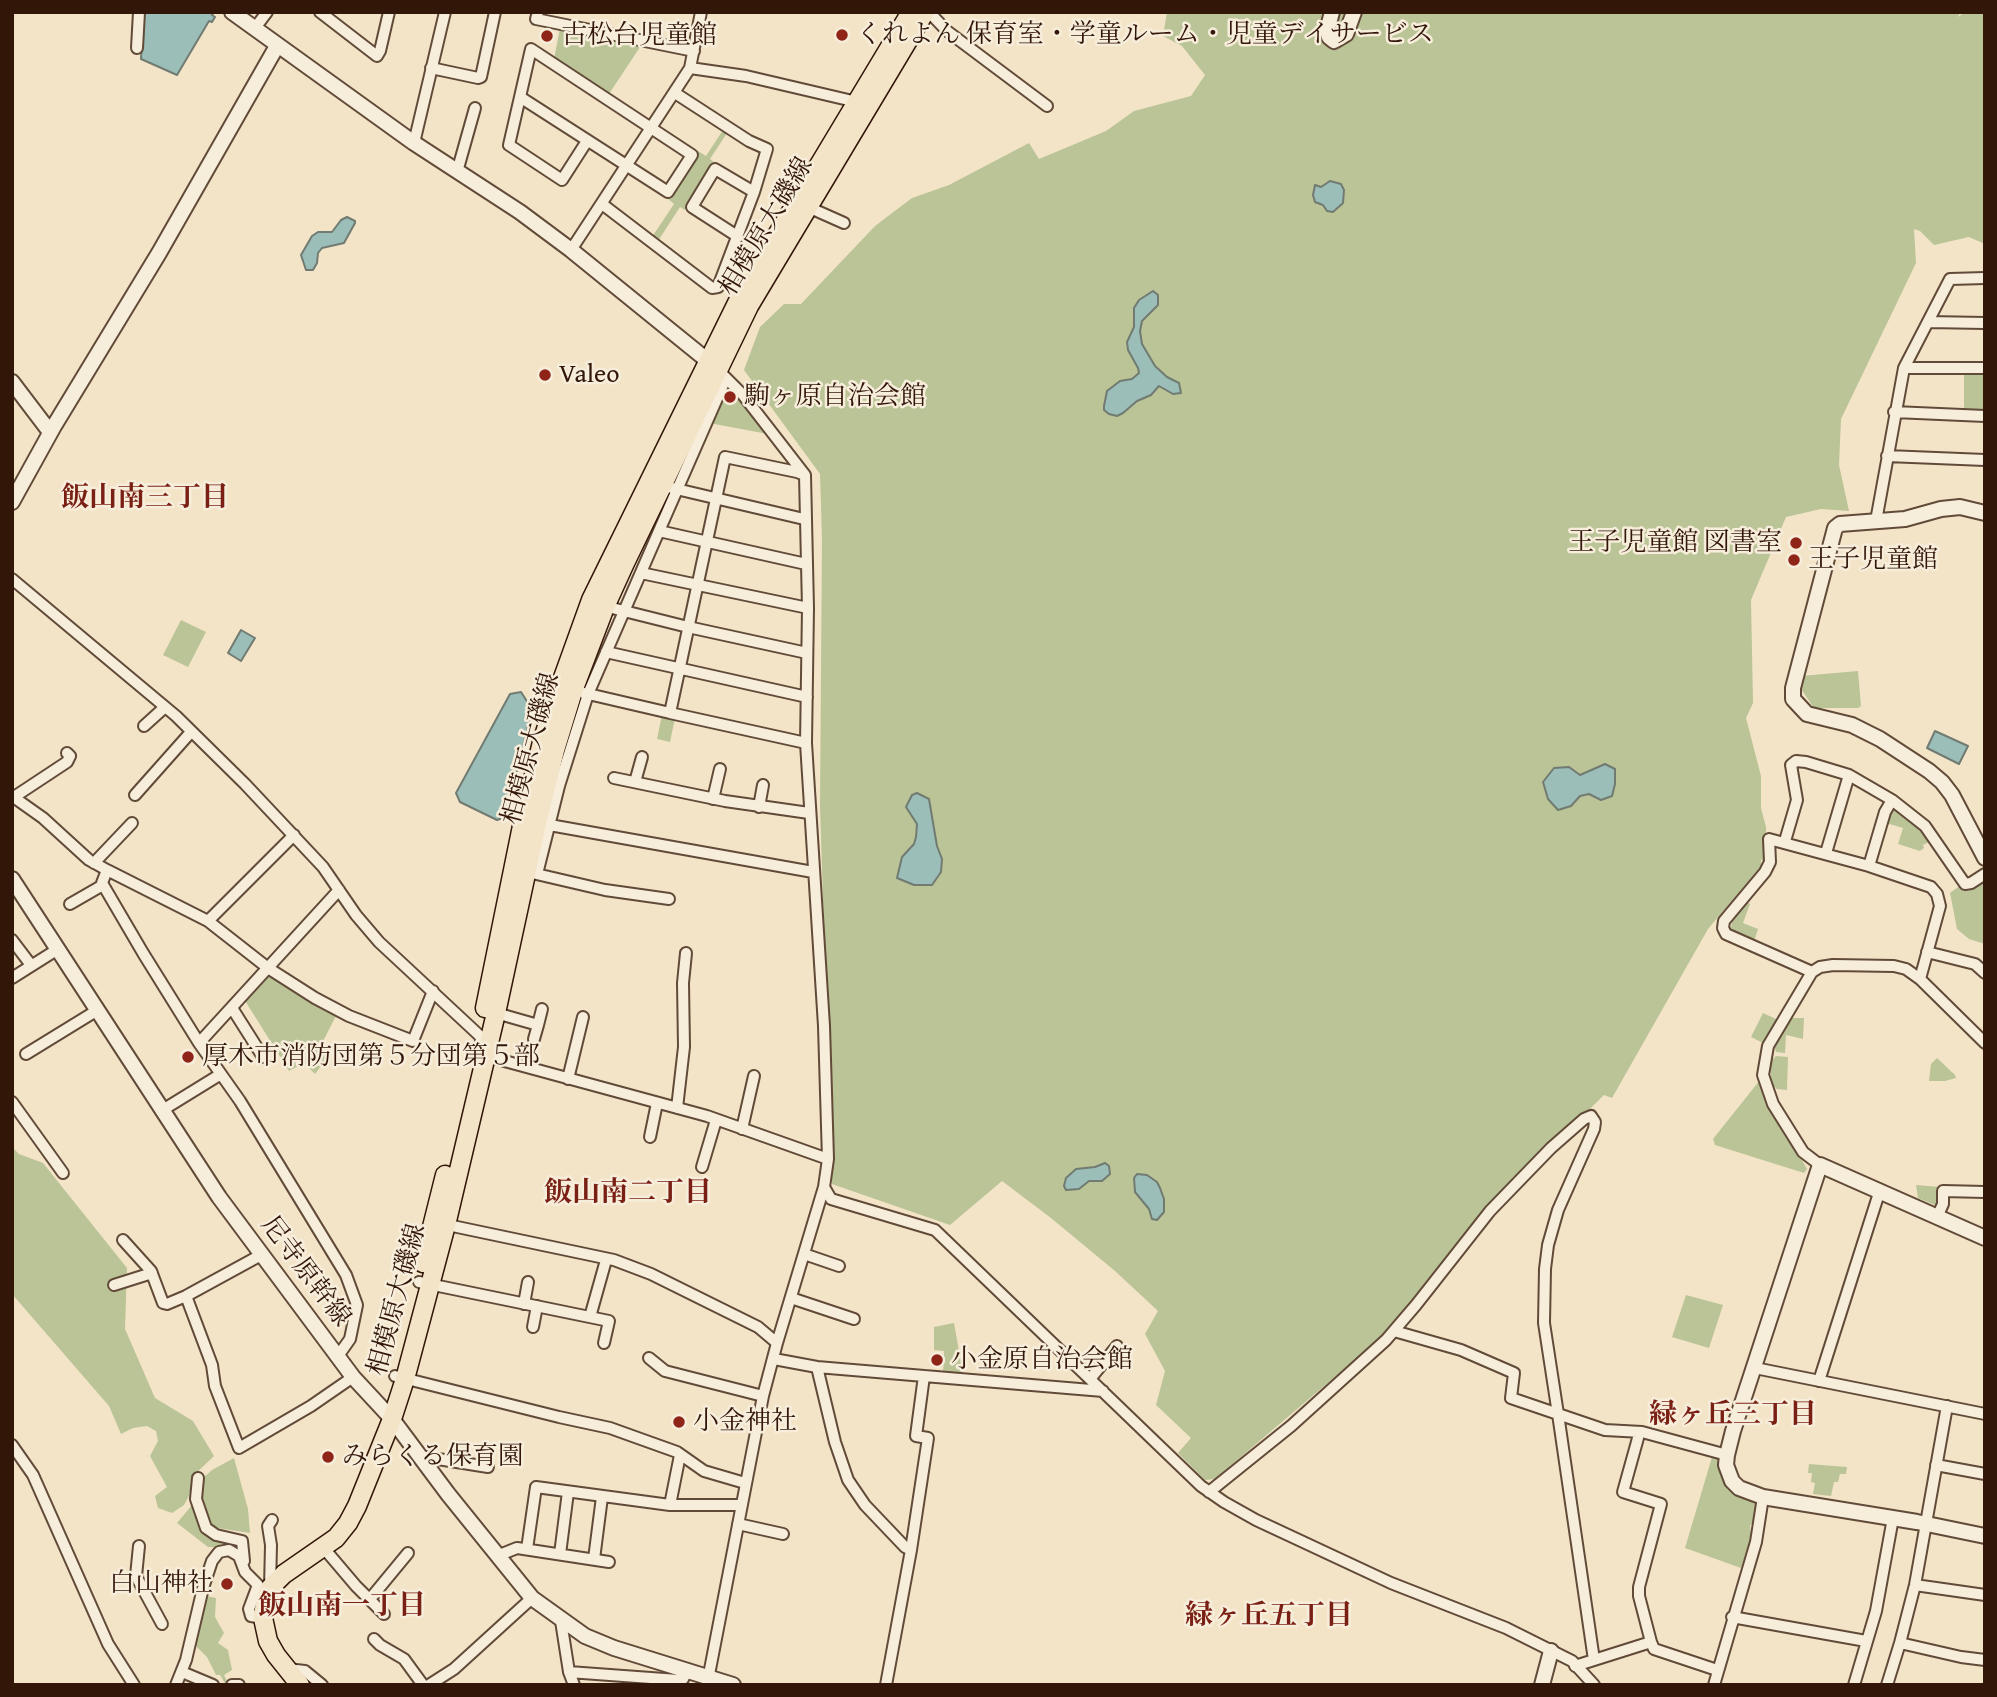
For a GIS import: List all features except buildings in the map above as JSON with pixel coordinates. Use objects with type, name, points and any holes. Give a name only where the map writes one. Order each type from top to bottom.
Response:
[{"type":"main road","name":"相模原大磯線","points":[[717,370],[741,295],[911,12]]},
{"type":"main road","name":"相模原大磯線","points":[[440,1223],[480,1036],[526,872],[543,824],[555,750],[598,604],[664,484],[749,306],[927,12]]},
{"type":"main road","name":"相模原大磯線","points":[[270,1588],[322,1546],[352,1500],[388,1415],[496,1013],[526,872],[542,742],[573,690]]},
{"type":"main road","points":[[270,1588],[262,1618],[268,1641],[300,1685]]},
{"type":"street","points":[[135,44],[139,12]]},
{"type":"street","points":[[232,12],[414,144],[520,212],[571,250],[717,370],[743,395],[805,475],[809,813],[824,1026],[828,1159],[824,1186],[763,1396],[708,1681]]},
{"type":"street","points":[[255,28],[267,12]]},
{"type":"street","points":[[320,12],[377,56],[389,12]]},
{"type":"street","points":[[414,144],[445,12]]},
{"type":"street","points":[[432,68],[481,77],[495,12]]},
{"type":"street","points":[[538,12],[536,19],[694,51]]},
{"type":"street","points":[[571,250],[690,68],[701,12]]},
{"type":"street","points":[[927,12],[947,31],[1047,106]]},
{"type":"street","points":[[1332,12],[1327,30],[1329,37],[1334,40],[1346,34],[1354,12]]},
{"type":"street","points":[[12,502],[50,432],[164,244],[277,46]]},
{"type":"street","points":[[520,97],[667,192],[692,155],[530,49],[509,145],[562,180],[587,141]]},
{"type":"street","points":[[690,68],[746,76],[857,102]]},
{"type":"street","points":[[602,204],[712,288],[718,287],[768,149],[727,128],[675,93]]},
{"type":"street","points":[[457,172],[475,108]]},
{"type":"street","points":[[737,236],[692,208],[715,169],[754,192]]},
{"type":"street","points":[[808,207],[844,223]]},
{"type":"street","points":[[1876,521],[1904,368],[1950,279],[1985,278]]},
{"type":"street","points":[[1928,322],[1985,323]]},
{"type":"street","points":[[1904,368],[1985,368]]},
{"type":"street","points":[[717,370],[664,484],[659,531],[624,612],[606,652],[573,690],[807,743]]},
{"type":"street","points":[[12,382],[50,432]]},
{"type":"street","points":[[1894,412],[1985,416]]},
{"type":"street","points":[[670,713],[726,451],[805,475]]},
{"type":"street","points":[[1887,456],[1985,460]]},
{"type":"street","points":[[664,484],[717,500],[804,519]]},
{"type":"street","points":[[1985,513],[1960,507],[1905,519],[1840,524],[1832,535],[1793,688],[1793,699],[1807,714],[1852,725],[1880,738],[1929,771],[1952,795],[1985,858]]},
{"type":"street","points":[[659,531],[806,564]]},
{"type":"street","points":[[641,573],[808,608]]},
{"type":"street","points":[[12,579],[165,707],[294,835],[323,867],[379,942],[480,1036],[486,1056],[677,1108],[828,1159]]},
{"type":"street","points":[[598,604],[807,653]]},
{"type":"street","points":[[606,652],[807,697]]},
{"type":"street","points":[[144,726],[165,707]]},
{"type":"street","points":[[135,795],[155,767],[191,732]]},
{"type":"street","points":[[67,752],[70,756],[67,762],[13,797],[43,818],[94,863],[208,921],[268,968],[314,998],[349,1016],[413,1041],[433,991]]},
{"type":"street","points":[[635,782],[642,757]]},
{"type":"street","points":[[1785,841],[1797,800],[1791,765],[1796,761],[1806,762],[1849,775],[1892,800],[1926,826],[1965,884],[1985,874]]},
{"type":"street","points":[[713,799],[720,769]]},
{"type":"street","points":[[1826,853],[1849,775]]},
{"type":"street","points":[[614,778],[713,799],[809,813]]},
{"type":"street","points":[[760,807],[763,785]]},
{"type":"street","points":[[1869,866],[1885,812],[1892,800]]},
{"type":"street","points":[[94,863],[132,823]]},
{"type":"street","points":[[543,824],[813,872]]},
{"type":"street","points":[[208,921],[294,835]]},
{"type":"street","points":[[1812,972],[1726,934],[1723,928],[1724,921],[1765,872],[1770,862],[1769,839],[1826,853],[1931,887],[1937,894],[1940,906],[1920,979]]},
{"type":"street","points":[[69,904],[103,885],[107,870]]},
{"type":"street","points":[[526,872],[605,890],[662,895]]},
{"type":"street","name":"尼寺原幹線","points":[[12,879],[219,1198],[353,1377],[388,1415],[532,1598],[585,1636],[687,1671],[708,1681],[733,1685]]},
{"type":"street","points":[[103,885],[346,1275],[357,1305],[350,1339],[338,1356]]},
{"type":"street","points":[[199,1043],[339,890]]},
{"type":"street","points":[[12,940],[31,965]]},
{"type":"street","points":[[12,978],[58,950]]},
{"type":"street","points":[[1927,952],[1975,964],[1985,973]]},
{"type":"street","points":[[677,1108],[684,1047],[683,960]]},
{"type":"street","points":[[1985,1043],[1920,979],[1906,969],[1894,966],[1833,965],[1820,967],[1812,972],[1768,1046],[1763,1075],[1773,1104],[1803,1152],[1820,1165],[1985,1238]]},
{"type":"street","points":[[232,1008],[262,1049]]},
{"type":"street","points":[[534,1039],[542,1009]]},
{"type":"street","points":[[26,1054],[96,1011]]},
{"type":"street","points":[[496,1013],[538,1025]]},
{"type":"street","points":[[568,1079],[583,1017]]},
{"type":"street","points":[[161,1111],[221,1074]]},
{"type":"street","points":[[742,1129],[751,1077]]},
{"type":"street","points":[[12,1102],[64,1173]]},
{"type":"street","points":[[650,1137],[657,1103]]},
{"type":"street","points":[[1209,1492],[1291,1426],[1394,1331],[1490,1211],[1551,1148],[1591,1116],[1595,1122],[1594,1129],[1558,1210],[1548,1245],[1544,1323],[1594,1660]]},
{"type":"street","points":[[701,1160],[716,1120]]},
{"type":"street","points":[[1820,1165],[1727,1455],[1726,1465],[1732,1482],[1749,1493],[1763,1497],[1985,1536]]},
{"type":"street","points":[[824,1186],[831,1199],[935,1230],[1209,1492],[1256,1520],[1391,1583],[1506,1628],[1572,1661],[1594,1685]]},
{"type":"street","points":[[1819,1381],[1880,1190]]},
{"type":"street","points":[[1937,1217],[1943,1204],[1943,1191],[1985,1192]]},
{"type":"street","points":[[440,1223],[614,1260],[651,1274],[758,1327],[777,1343]]},
{"type":"street","points":[[123,1240],[152,1273],[163,1303],[167,1304],[261,1255]]},
{"type":"street","points":[[804,1254],[839,1265]]},
{"type":"street","points":[[590,1317],[606,1259]]},
{"type":"street","points":[[114,1285],[152,1273]]},
{"type":"street","points":[[524,1304],[528,1282]]},
{"type":"street","points":[[424,1284],[609,1321]]},
{"type":"street","points":[[186,1296],[209,1356],[215,1386],[239,1448],[312,1406],[353,1377]]},
{"type":"street","points":[[791,1298],[843,1310],[854,1319]]},
{"type":"street","points":[[533,1327],[537,1306]]},
{"type":"street","points":[[604,1343],[615,1308]]},
{"type":"street","points":[[1394,1331],[1461,1350],[1514,1373],[1511,1398],[1605,1430],[1637,1432],[1727,1455]]},
{"type":"street","points":[[1090,1380],[1117,1346]]},
{"type":"street","points":[[774,1359],[817,1367],[1103,1391]]},
{"type":"street","points":[[649,1360],[665,1371],[763,1396]]},
{"type":"street","points":[[817,1367],[835,1443],[848,1480],[865,1505],[911,1550]]},
{"type":"street","points":[[1755,1368],[1985,1414]]},
{"type":"street","points":[[886,1685],[928,1438],[916,1436],[924,1376]]},
{"type":"street","points":[[400,1377],[642,1437],[680,1455],[704,1471],[745,1483]]},
{"type":"street","points":[[1887,1685],[1915,1585],[1947,1406]]},
{"type":"street","points":[[1637,1432],[1638,1438],[1623,1492],[1661,1504],[1639,1587],[1651,1642],[1654,1649],[1717,1670]]},
{"type":"street","points":[[12,1446],[16,1457],[33,1475],[108,1644],[134,1685]]},
{"type":"street","points":[[670,1506],[680,1455]]},
{"type":"street","points":[[419,1456],[488,1467]]},
{"type":"street","points":[[1936,1465],[1985,1475]]},
{"type":"street","points":[[198,1478],[196,1499],[206,1528],[216,1535],[242,1541],[245,1558],[243,1564]]},
{"type":"street","points":[[527,1549],[536,1487],[670,1506],[742,1505]]},
{"type":"street","points":[[560,1554],[568,1492]]},
{"type":"street","points":[[594,1559],[602,1497]]},
{"type":"street","points":[[1714,1685],[1756,1542],[1763,1497]]},
{"type":"street","points":[[1854,1685],[1876,1611],[1893,1518]]},
{"type":"street","points":[[267,1524],[271,1545],[270,1588]]},
{"type":"street","points":[[738,1524],[780,1531]]},
{"type":"street","points":[[139,1546],[136,1576],[162,1624]]},
{"type":"street","points":[[322,1546],[384,1614]]},
{"type":"street","points":[[497,1556],[514,1548],[609,1562]]},
{"type":"street","points":[[176,1685],[182,1672],[214,1555],[229,1550],[239,1556],[248,1575],[258,1586],[249,1609],[251,1616],[262,1618]]},
{"type":"street","points":[[370,1599],[408,1553]]},
{"type":"street","points":[[1915,1585],[1985,1595]]},
{"type":"street","points":[[429,1685],[454,1669],[532,1598]]},
{"type":"street","points":[[1732,1618],[1866,1641]]},
{"type":"street","points":[[561,1621],[569,1672],[574,1685]]},
{"type":"street","points":[[1575,1665],[1651,1642]]},
{"type":"street","points":[[1900,1643],[1985,1660]]},
{"type":"street","points":[[377,1645],[404,1659],[423,1685]]},
{"type":"street","points":[[1542,1685],[1551,1651]]},
{"type":"street","points":[[288,1669],[305,1671],[322,1685]]},
{"type":"street","points":[[569,1672],[678,1680],[683,1679],[687,1671]]},
{"type":"street","points":[[182,1672],[213,1685]]},
{"type":"street","points":[[232,1685],[239,1685]]},
{"type":"green space","points":[[1167,12],[1960,12],[1958,17],[1965,12],[1985,12],[1985,244],[1969,237],[1934,245],[1920,231],[1914,229],[1916,263],[1841,419],[1839,465],[1849,511],[1821,509],[1786,517],[1751,600],[1753,703],[1746,718],[1761,776],[1761,808],[1766,827],[1766,865],[1761,859],[1761,866],[1708,929],[1612,1098],[1604,1095],[1490,1207],[1391,1329],[1215,1479],[1205,1480],[1178,1453],[1191,1438],[1156,1405],[1165,1371],[1145,1334],[1158,1311],[1051,1218],[1002,1181],[950,1225],[832,1184],[820,806],[820,474],[744,370],[760,327],[784,304],[801,304],[875,226],[912,198],[949,185],[1029,143],[1039,159],[1106,131],[1134,111],[1191,96],[1205,75],[1182,46],[1163,36]]},
{"type":"green space","points":[[560,28],[642,44],[609,94],[554,59]]},
{"type":"green space","points":[[723,130],[727,133],[710,159],[715,163],[685,210],[680,207],[658,241],[652,237],[674,204],[667,198],[698,151],[706,156]]},
{"type":"green space","points":[[1964,371],[1985,371],[1985,411],[1964,410]]},
{"type":"green space","points":[[724,386],[729,387],[742,401],[768,434],[709,423]]},
{"type":"green space","points":[[181,620],[206,632],[188,667],[163,655]]},
{"type":"green space","points":[[1858,671],[1861,706],[1858,708],[1814,708],[1799,686],[1801,676]]},
{"type":"green space","points":[[662,715],[675,718],[670,742],[657,739]]},
{"type":"green space","points":[[1896,809],[1921,829],[1931,841],[1923,845],[1924,848],[1920,851],[1898,844],[1903,828],[1886,823],[1892,810]]},
{"type":"green space","points":[[1985,877],[1985,944],[1969,939],[1957,929],[1950,893],[1961,885]]},
{"type":"green space","points":[[1747,902],[1750,904],[1743,923],[1758,929],[1754,941],[1731,928],[1733,916]]},
{"type":"green space","points":[[271,974],[337,1014],[320,1047],[330,1054],[315,1074],[304,1063],[289,1071],[244,999],[265,975]]},
{"type":"green space","points":[[1763,1013],[1776,1019],[1776,1022],[1763,1043],[1751,1037]]},
{"type":"green space","points":[[1804,1018],[1803,1039],[1786,1035],[1785,1053],[1776,1052],[1774,1045],[1788,1020]]},
{"type":"green space","points":[[1776,1056],[1788,1057],[1787,1090],[1777,1089],[1771,1084],[1771,1061]]},
{"type":"green space","points":[[1937,1058],[1956,1078],[1929,1081],[1931,1064]]},
{"type":"green space","points":[[1760,1080],[1772,1108],[1807,1169],[1804,1173],[1715,1145],[1713,1139]]},
{"type":"green space","points":[[12,1147],[19,1154],[43,1163],[127,1268],[125,1329],[155,1398],[193,1421],[214,1456],[193,1476],[189,1496],[184,1505],[172,1513],[158,1508],[155,1496],[167,1487],[150,1456],[158,1441],[156,1431],[147,1426],[133,1428],[121,1434],[109,1406],[12,1294]]},
{"type":"green space","points":[[1916,1185],[1940,1187],[1939,1203],[1935,1205],[1918,1198]]},
{"type":"green space","points":[[1686,1295],[1723,1305],[1709,1348],[1672,1337]]},
{"type":"green space","points":[[954,1323],[963,1374],[943,1373],[944,1351],[934,1350],[934,1327]]},
{"type":"green space","points":[[1712,1457],[1720,1460],[1732,1491],[1757,1505],[1741,1568],[1685,1548]]},
{"type":"green space","points":[[234,1458],[248,1509],[250,1533],[217,1528],[210,1523],[200,1496],[202,1479]]},
{"type":"green space","points":[[1809,1464],[1847,1467],[1846,1474],[1840,1474],[1838,1482],[1834,1482],[1831,1496],[1813,1494],[1815,1483],[1811,1482],[1812,1473],[1808,1473]]},
{"type":"green space","points":[[193,1504],[201,1529],[215,1537],[236,1541],[236,1547],[208,1547],[177,1523]]},
{"type":"green space","points":[[206,1596],[216,1598],[215,1617],[224,1633],[218,1643],[228,1650],[232,1670],[224,1675],[229,1685],[226,1685],[220,1675],[216,1675],[207,1657],[196,1646]]},
{"type":"water","points":[[144,12],[214,12],[212,15],[215,17],[212,22],[209,21],[177,75],[141,59]]},
{"type":"water","points":[[1330,181],[1341,184],[1344,190],[1343,203],[1333,212],[1315,202],[1313,195],[1315,185],[1321,187]]},
{"type":"water","points":[[347,217],[355,223],[344,243],[322,248],[313,270],[306,270],[301,255],[312,236],[318,232],[332,232],[341,220]]},
{"type":"water","points":[[1153,291],[1158,295],[1158,305],[1142,321],[1142,344],[1155,366],[1179,383],[1181,393],[1173,394],[1159,386],[1151,395],[1137,401],[1123,413],[1117,416],[1109,414],[1104,410],[1107,391],[1120,381],[1132,379],[1139,373],[1127,342],[1134,327],[1134,308],[1139,300]]},
{"type":"water","points":[[241,630],[255,638],[241,661],[228,653]]},
{"type":"water","points":[[521,692],[532,709],[506,817],[497,820],[460,802],[456,793],[510,694]]},
{"type":"water","points":[[1935,731],[1968,746],[1959,764],[1927,748]]},
{"type":"water","points":[[1605,764],[1615,769],[1612,796],[1601,800],[1589,794],[1580,796],[1571,806],[1558,810],[1548,799],[1543,782],[1554,768],[1569,767],[1580,775]]},
{"type":"water","points":[[917,793],[929,799],[937,846],[942,859],[941,872],[932,885],[914,885],[897,878],[902,857],[914,844],[916,837],[917,824],[906,807],[912,795]]},
{"type":"water","points":[[1105,1163],[1109,1166],[1110,1174],[1102,1181],[1089,1181],[1079,1189],[1066,1190],[1066,1178],[1076,1169]]},
{"type":"water","points":[[1137,1174],[1147,1175],[1157,1182],[1160,1188],[1164,1199],[1164,1212],[1157,1220],[1152,1219],[1149,1209],[1135,1192],[1134,1178]]},
{"type":"place","name":"くれよん 保育室・学童ルーム・児童デイサービス","points":[[842,35]]},
{"type":"place","name":"古松台児童館","points":[[547,36]]},
{"type":"place","name":"Valeo","points":[[545,375]]},
{"type":"place","name":"駒ヶ原自治会館","points":[[730,397]]},
{"type":"place","name":"王子児童館 図書室","points":[[1796,543]]},
{"type":"place","name":"王子児童館","points":[[1794,560]]},
{"type":"place","name":"厚木市消防団第５分団第５部","points":[[188,1057]]},
{"type":"place","name":"小金原自治会館","points":[[937,1360]]},
{"type":"place","name":"小金神社","points":[[679,1422]]},
{"type":"place","name":"みらくる保育園","points":[[328,1457]]},
{"type":"place","name":"白山神社","points":[[227,1584]]},
{"type":"district","name":"飯山南三丁目","points":[[145,499]]},
{"type":"district","name":"飯山南二丁目","points":[[628,1194]]},
{"type":"district","name":"緑ヶ丘三丁目","points":[[1733,1416]]},
{"type":"district","name":"飯山南一丁目","points":[[342,1607]]},
{"type":"district","name":"緑ヶ丘五丁目","points":[[1269,1617]]}]
